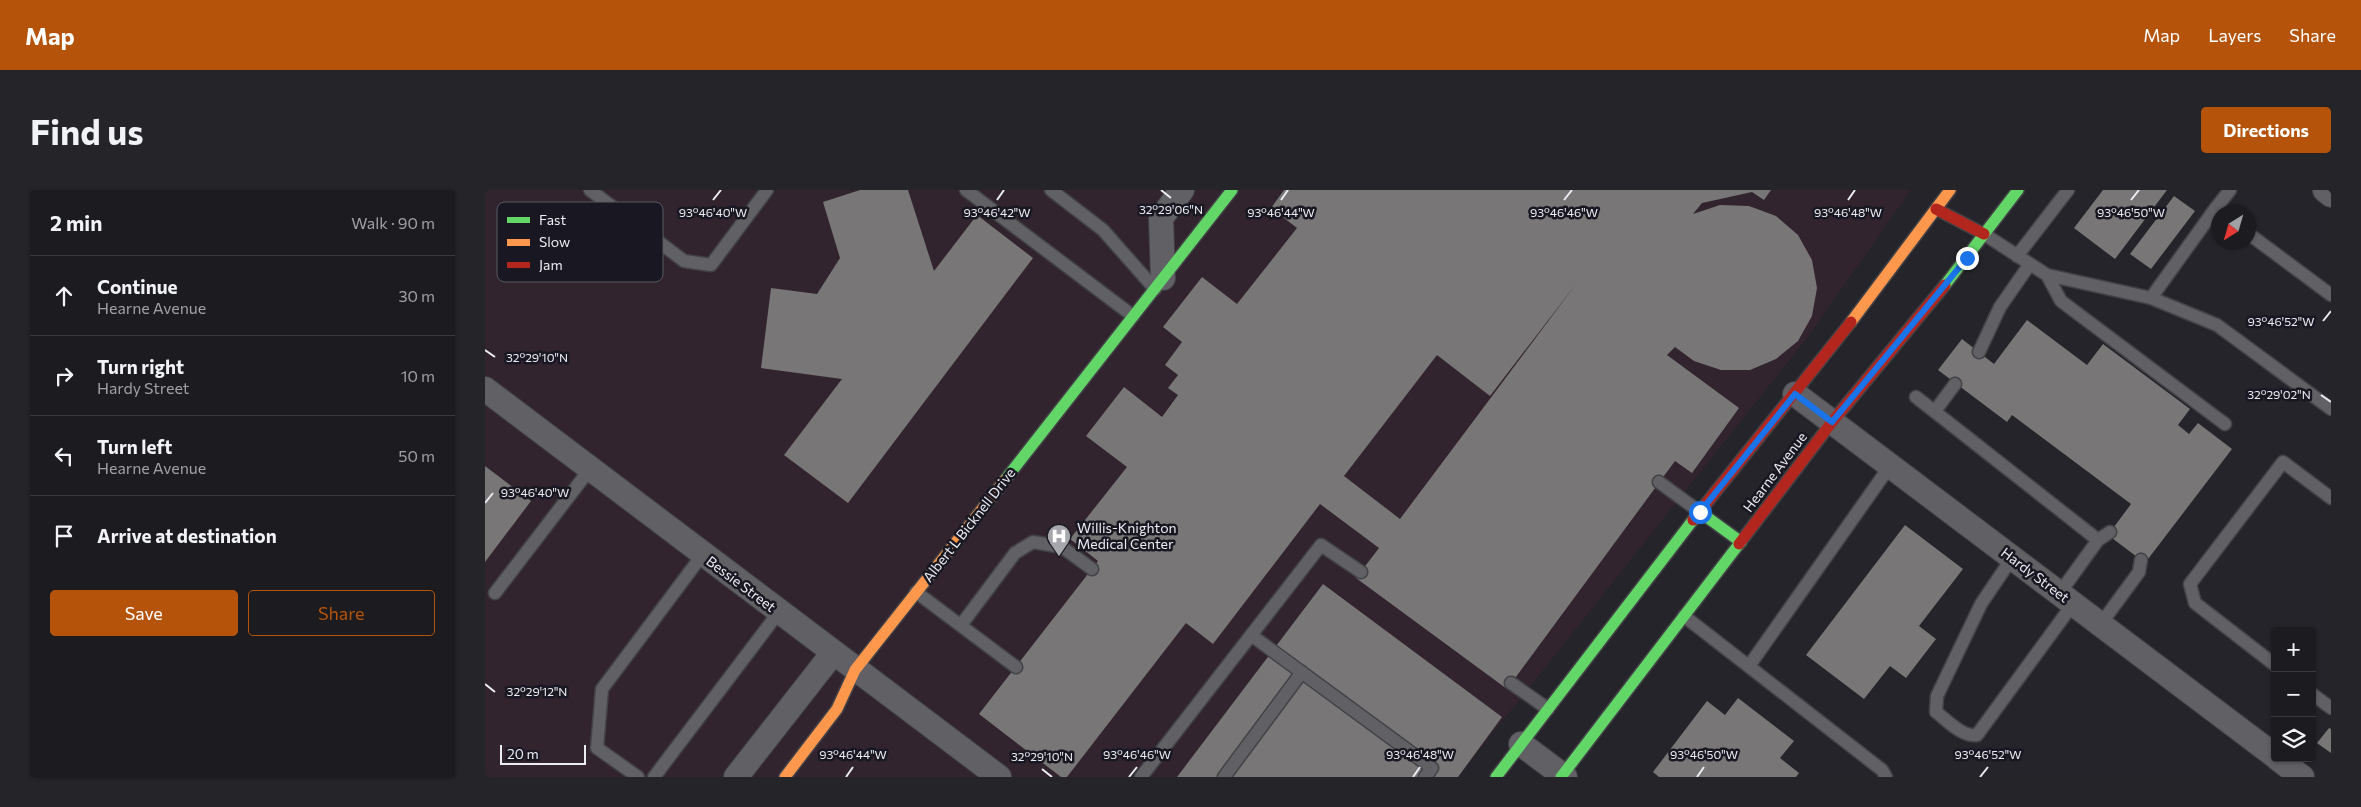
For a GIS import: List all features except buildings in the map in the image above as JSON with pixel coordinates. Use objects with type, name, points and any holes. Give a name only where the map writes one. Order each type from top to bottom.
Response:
[{"type":"main road","name":"Albert L Bicknell Drive","points":[[785,777],[837,709],[855,670],[1232,190]]},
{"type":"main road","points":[[1495,777],[1700,512],[1795,394],[1950,190]]},
{"type":"main road","name":"Hearne Avenue","points":[[1563,776],[1832,422],[1967,258],[2018,190]]},
{"type":"main road","points":[[1936,209],[1984,234]]},
{"type":"main road","points":[[1700,512],[1741,542]]},
{"type":"street","points":[[1159,284],[1161,218],[1182,190]]},
{"type":"street","points":[[2325,190],[2331,195]]},
{"type":"street","name":"Bessie Street","points":[[485,389],[998,777]]},
{"type":"street","name":"Hardy Street","points":[[1795,394],[2271,753]]},
{"type":"street","points":[[736,777],[833,653]]},
{"type":"street","points":[[1521,744],[1563,776]]},
{"type":"street","name":"Hardy Street","points":[[2282,762],[2302,777]]},
{"type":"lane","points":[[590,190],[606,202]]},
{"type":"lane","points":[[663,246],[683,261],[711,265],[767,190]]},
{"type":"lane","points":[[966,190],[1133,316]]},
{"type":"lane","points":[[1051,190],[1103,230],[1159,284]]},
{"type":"lane","points":[[2017,256],[2068,190]]},
{"type":"lane","points":[[2221,205],[2230,190]]},
{"type":"lane","points":[[2151,298],[2211,220]]},
{"type":"lane","points":[[1984,234],[2047,275],[2151,298],[2217,325],[2331,409]]},
{"type":"lane","points":[[2256,239],[2331,295]]},
{"type":"lane","points":[[1979,352],[2000,307],[2030,264]]},
{"type":"lane","points":[[2047,275],[2061,301],[2225,424]]},
{"type":"lane","points":[[1935,412],[1955,384]]},
{"type":"lane","points":[[1916,397],[2098,540]]},
{"type":"lane","points":[[2271,661],[2195,603],[2191,595],[2190,584],[2283,462],[2331,498]]},
{"type":"lane","points":[[1749,666],[1890,466]]},
{"type":"lane","points":[[495,593],[590,469]]},
{"type":"lane","points":[[1659,482],[1700,512]]},
{"type":"lane","points":[[2012,558],[1981,604],[1937,696],[1936,712],[1970,736],[1977,735],[2066,599],[2098,540],[2110,532]]},
{"type":"lane","points":[[961,625],[1015,553],[1033,542],[1062,547],[1092,569]]},
{"type":"lane","points":[[1141,777],[1321,545],[1361,572]]},
{"type":"lane","points":[[638,777],[597,748],[602,689],[703,554]]},
{"type":"lane","points":[[2100,625],[2139,572],[2141,560]]},
{"type":"lane","points":[[916,592],[1016,667]]},
{"type":"lane","points":[[654,777],[779,612]]},
{"type":"lane","points":[[1684,616],[1882,770],[1886,777]]},
{"type":"lane","points":[[1251,635],[1432,768],[1425,777]]},
{"type":"lane","points":[[1224,777],[1303,672]]},
{"type":"lane","points":[[1511,683],[1548,709]]},
{"type":"lane","points":[[2316,697],[2331,708]]},
{"type":"shaded area","name":"Willis-Knighton Medical Center","points":[[485,190],[1911,190],[1807,338],[1458,777],[485,777]]},
{"type":"traffic: fast","points":[[1005,480],[1232,190]]},
{"type":"traffic: fast","points":[[1945,285],[2018,190]]},
{"type":"traffic: fast","points":[[1700,512],[1741,542]]},
{"type":"traffic: fast","points":[[1496,777],[1693,520]]},
{"type":"traffic: fast","points":[[1561,777],[1739,544]]},
{"type":"traffic: slow","points":[[1851,322],[1950,190]]},
{"type":"traffic: slow","points":[[785,777],[837,709],[855,670],[1005,480]]},
{"type":"traffic: jam","points":[[1936,209],[1984,234]]},
{"type":"traffic: jam","points":[[1739,544],[1832,422],[1945,285]]},
{"type":"traffic: jam","points":[[1693,520],[1851,322]]},
{"type":"place","name":"Willis-Knighton Medical Center","points":[[1059,557]]},
{"type":"route","points":[[1700,512],[1795,394],[1832,422],[1967,258]]}]
